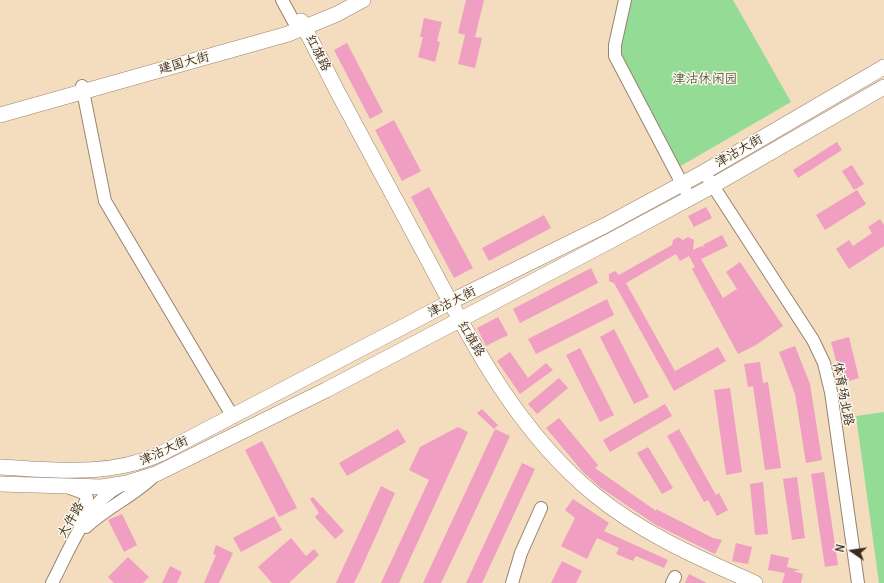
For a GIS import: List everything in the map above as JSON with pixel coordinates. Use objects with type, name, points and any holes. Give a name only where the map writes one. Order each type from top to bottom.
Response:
[{"type":"main road","name":"建国大街","points":[[300,26],[347,0]]},
{"type":"main road","name":"建国大街","points":[[0,110],[300,26],[363,0]]},
{"type":"main road","name":"红旗路","points":[[300,26],[486,380],[516,422],[557,470],[587,498],[627,528],[687,559],[741,583]]},
{"type":"main road","name":"津沽大街","points":[[0,484],[102,487],[127,483],[156,474],[319,393],[433,333],[451,315],[604,226],[682,184],[884,66]]},
{"type":"main road","name":"津沽大街","points":[[0,467],[68,471],[102,470],[134,465],[160,454],[424,316],[451,315],[710,188],[884,87]]},
{"type":"main road","name":"建国大街","points":[[0,115],[83,88]]},
{"type":"main road","points":[[433,333],[450,331],[464,337]]},
{"type":"main road","name":"红旗路","points":[[464,337],[524,420],[566,468],[594,494],[637,526],[690,554],[755,583]]},
{"type":"street","name":"红旗路","points":[[282,0],[300,26]]},
{"type":"street","name":"红旗路","points":[[290,0],[300,26]]},
{"type":"street","points":[[625,0],[615,56],[690,198]]},
{"type":"street","points":[[83,88],[105,201],[233,417]]},
{"type":"street","name":"体育场北路","points":[[701,173],[810,346],[820,369],[825,389],[853,583]]},
{"type":"street","name":"体育场北路","points":[[710,188],[813,340],[824,363],[831,392],[858,583]]},
{"type":"street","points":[[78,535],[102,513],[135,493],[156,474]]},
{"type":"street","name":"大件路","points":[[52,583],[78,535],[100,499],[111,490],[127,483]]},
{"type":"street","name":"大件路","points":[[44,583],[78,521],[87,498],[84,493],[79,490],[63,486]]},
{"type":"street","points":[[512,583],[521,553],[542,508]]},
{"type":"green space","name":"津沽休闲园","points":[[629,0],[733,0],[791,102],[679,167],[622,58],[619,45]]},
{"type":"green space","points":[[884,412],[884,583],[879,583],[856,416]]},
{"type":"building","points":[[466,0],[484,0],[475,37],[482,38],[475,68],[458,64],[465,35],[458,33]]},
{"type":"building","points":[[424,18],[442,22],[437,41],[440,42],[435,62],[418,57],[423,37],[420,37]]},
{"type":"building","points":[[347,43],[383,112],[370,119],[334,50]]},
{"type":"building","points":[[394,120],[421,171],[402,181],[375,130]]},
{"type":"building","points":[[837,142],[842,150],[798,178],[793,170]]},
{"type":"building","points":[[852,165],[864,184],[854,190],[842,171]]},
{"type":"building","points":[[429,187],[473,268],[454,278],[411,197]]},
{"type":"building","points":[[857,190],[866,204],[825,230],[816,215]]},
{"type":"building","points":[[706,207],[712,218],[694,227],[688,216]]},
{"type":"building","points":[[544,215],[551,228],[489,261],[482,248]]},
{"type":"building","points":[[880,219],[884,225],[884,246],[849,269],[836,249],[849,240],[853,246],[872,233],[868,227]]},
{"type":"building","points":[[722,235],[728,246],[701,259],[723,298],[737,289],[726,272],[740,262],[783,326],[756,345],[738,354],[692,269],[695,267],[689,256],[680,261],[676,254],[626,283],[675,371],[718,347],[726,361],[674,391],[614,283],[609,281],[609,274],[615,271],[619,275],[672,245],[673,240],[678,237],[683,240],[688,237],[694,240],[693,250],[702,246],[705,248],[703,245]]},
{"type":"building","points":[[591,268],[598,283],[520,323],[513,309]]},
{"type":"building","points":[[607,299],[614,315],[536,354],[528,339]]},
{"type":"building","points":[[498,317],[508,335],[486,346],[477,328]]},
{"type":"building","points":[[614,329],[649,397],[634,404],[600,337]]},
{"type":"building","points":[[849,337],[859,378],[842,383],[831,342]]},
{"type":"building","points":[[795,346],[810,384],[822,460],[806,463],[795,394],[779,352]]},
{"type":"building","points":[[580,348],[614,415],[600,422],[566,355]]},
{"type":"building","points":[[510,352],[528,378],[546,363],[553,370],[520,394],[497,361]]},
{"type":"building","points":[[760,362],[763,383],[768,382],[781,468],[765,470],[753,386],[748,387],[744,364]]},
{"type":"building","points":[[559,378],[568,388],[537,414],[528,404]]},
{"type":"building","points":[[730,388],[742,472],[726,475],[714,390]]},
{"type":"building","points":[[665,404],[672,416],[610,452],[603,440]]},
{"type":"building","points":[[482,409],[498,425],[494,429],[477,413]]},
{"type":"building","points":[[559,418],[598,465],[595,468],[656,511],[656,509],[713,538],[722,540],[715,554],[656,525],[601,488],[583,472],[546,428]]},
{"type":"building","points":[[458,427],[468,432],[399,583],[381,583],[429,480],[409,470],[420,447]]},
{"type":"building","points":[[398,429],[406,442],[347,476],[339,463]]},
{"type":"building","points":[[495,429],[510,436],[471,520],[441,583],[423,583]]},
{"type":"building","points":[[679,429],[716,495],[719,493],[728,510],[717,516],[708,500],[704,502],[667,436]]},
{"type":"building","points":[[262,441],[297,508],[279,517],[245,450]]},
{"type":"building","points":[[648,447],[673,488],[662,494],[637,453]]},
{"type":"building","points":[[522,463],[535,469],[482,583],[466,583]]},
{"type":"building","points":[[824,472],[838,565],[825,567],[811,474]]},
{"type":"building","points":[[797,477],[805,538],[792,540],[783,479]]},
{"type":"building","points":[[763,482],[768,534],[755,535],[750,484]]},
{"type":"building","points":[[381,486],[395,493],[362,567],[354,583],[336,583]]},
{"type":"building","points":[[313,497],[344,531],[335,539],[315,517],[319,513],[310,499]]},
{"type":"building","points":[[573,499],[609,523],[604,531],[668,560],[664,568],[636,556],[633,561],[616,554],[619,548],[597,538],[587,559],[561,546],[575,518],[565,510]]},
{"type":"building","points":[[122,514],[137,545],[124,552],[108,520]]},
{"type":"building","points":[[274,516],[282,530],[241,552],[233,538]]},
{"type":"building","points":[[291,538],[306,556],[314,549],[319,555],[289,583],[272,583],[258,567]]},
{"type":"building","points":[[736,543],[752,547],[748,564],[732,561]]},
{"type":"building","points":[[216,545],[233,553],[219,583],[204,583],[216,555],[213,554]]},
{"type":"building","points":[[771,554],[789,558],[787,567],[800,570],[793,571],[803,574],[801,583],[782,583],[785,573],[768,570]]},
{"type":"building","points":[[128,557],[149,577],[143,583],[114,583],[108,577]]},
{"type":"building","points":[[562,561],[582,571],[576,583],[551,583]]},
{"type":"building","points":[[170,566],[182,572],[177,583],[162,583]]},
{"type":"building","points":[[689,574],[707,583],[685,583]]}]
